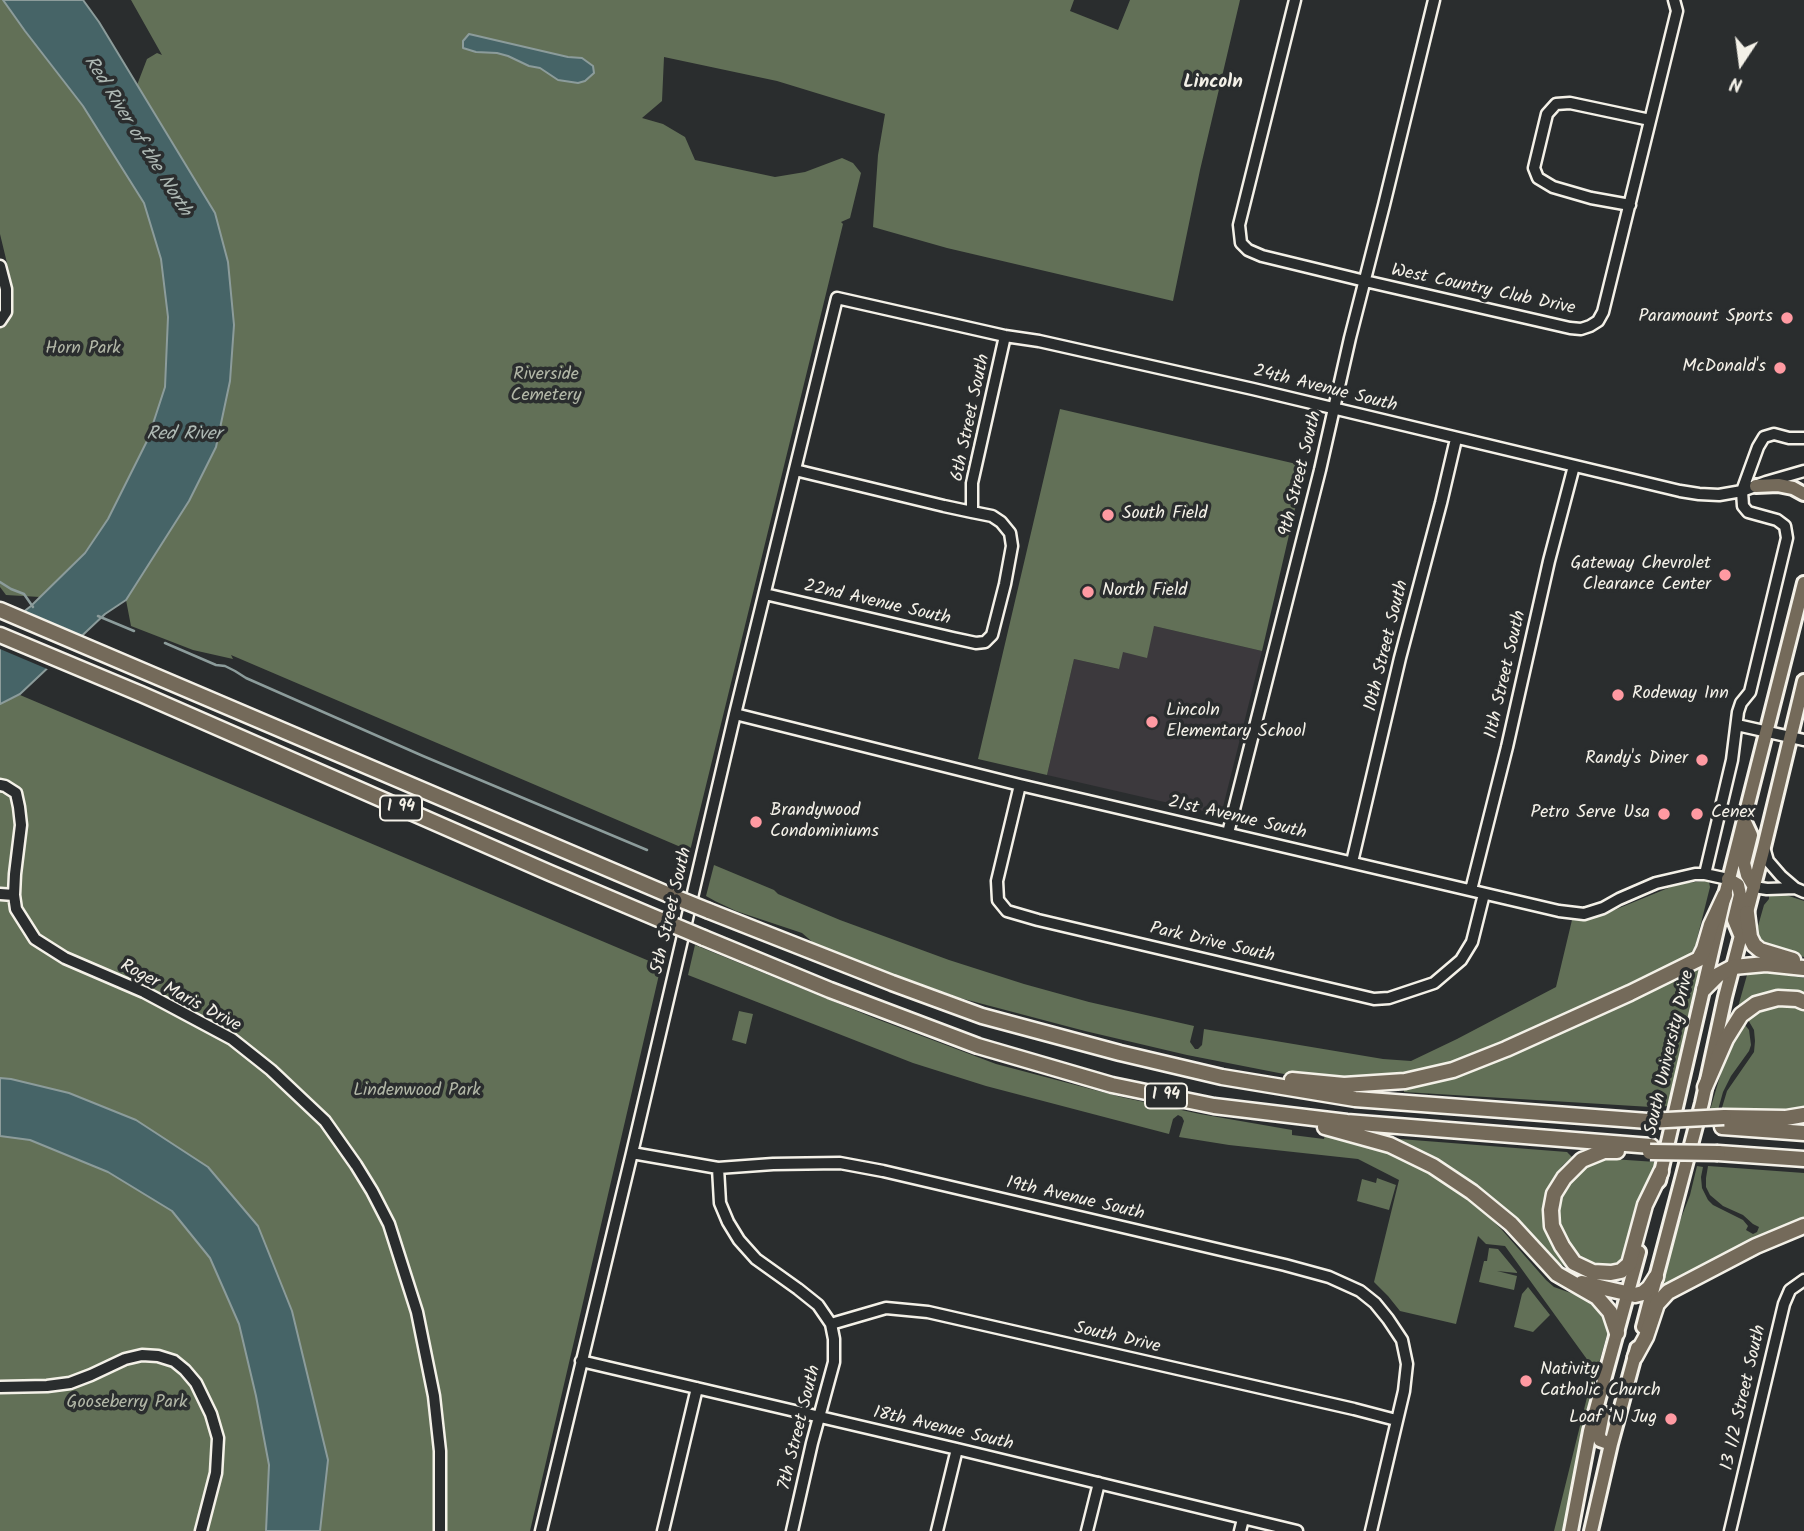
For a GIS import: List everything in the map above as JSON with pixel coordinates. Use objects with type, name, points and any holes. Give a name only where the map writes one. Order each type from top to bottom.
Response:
[{"type":"highway","name":"I 94","points":[[0,610],[667,894],[982,1016],[1222,1077],[1355,1099],[1648,1121],[1723,1122],[1804,1133]]},
{"type":"highway","name":"I 94","points":[[0,635],[524,862],[830,990],[978,1046],[1112,1085],[1214,1106],[1375,1125],[1651,1149],[1804,1159]]},
{"type":"highway","points":[[1184,1068],[1344,1085],[1405,1081],[1453,1070],[1606,1004],[1699,959],[1725,895]]},
{"type":"highway","points":[[1747,913],[1750,937],[1754,944],[1766,952],[1804,966]]},
{"type":"highway","points":[[1703,989],[1718,975],[1733,967],[1766,964],[1804,966]]},
{"type":"highway","points":[[1705,1087],[1726,1039],[1741,1015],[1756,1004],[1778,998],[1804,1002]]},
{"type":"highway","points":[[1280,1114],[1390,1145],[1433,1166],[1472,1192],[1501,1216],[1557,1274],[1597,1297],[1610,1311],[1617,1333]]},
{"type":"highway","points":[[1723,1122],[1804,1115]]},
{"type":"highway","points":[[1651,1149],[1604,1151],[1582,1160],[1564,1178],[1554,1194],[1552,1226],[1574,1263],[1593,1272],[1611,1273],[1621,1271],[1629,1264],[1646,1205],[1661,1172]]},
{"type":"highway","points":[[1635,1357],[1646,1337],[1657,1304],[1668,1292],[1756,1246],[1804,1226]]},
{"type":"highway","points":[[1570,1281],[1635,1295],[1650,1288],[1656,1278]]},
{"type":"main road","points":[[1756,486],[1786,486],[1804,494]]},
{"type":"main road","name":"South University Drive","points":[[1571,1531],[1590,1431],[1661,1172],[1728,879],[1804,583]]},
{"type":"main road","points":[[1591,1531],[1611,1444],[1705,1087],[1804,681]]},
{"type":"main road","points":[[1744,820],[1751,835],[1744,863],[1754,887]]},
{"type":"main road","points":[[1728,879],[1738,885],[1740,895],[1734,920],[1741,937]]},
{"type":"main road","points":[[1611,1444],[1600,1440],[1599,1434],[1617,1333]]},
{"type":"street","points":[[1294,0],[1240,225],[1241,243],[1255,254],[1365,281]]},
{"type":"street","name":"9th Street South","points":[[1228,833],[1434,0]]},
{"type":"street","name":"West Country Club Drive","points":[[1365,281],[1581,329],[1598,321],[1603,312],[1677,11],[1674,0]]},
{"type":"street","points":[[1630,205],[1553,187],[1538,178],[1534,167],[1547,114],[1556,104],[1570,103],[1650,120]]},
{"type":"street","points":[[0,266],[6,289],[6,312],[0,321]]},
{"type":"street","name":"24th Avenue South","points":[[837,298],[1253,389],[1456,439],[1699,494],[1719,495],[1742,491],[1804,471]]},
{"type":"street","name":"5th Street South","points":[[541,1531],[837,298]]},
{"type":"street","name":"6th Street South","points":[[972,512],[972,483],[1005,336]]},
{"type":"street","points":[[1705,874],[1732,760],[1741,703],[1750,692],[1787,538],[1785,526],[1777,520],[1748,512],[1743,506],[1742,491],[1764,437],[1774,434],[1804,438]]},
{"type":"street","name":"10th Street South","points":[[1352,862],[1456,439]]},
{"type":"street","name":"11th Street South","points":[[1471,890],[1574,466]]},
{"type":"street","points":[[795,470],[972,512]]},
{"type":"street","name":"22nd Avenue South","points":[[765,594],[953,638],[985,642],[992,635],[1012,546],[1010,533],[1001,522],[992,516],[972,512]]},
{"type":"street","name":"21st Avenue South","points":[[735,714],[1020,785],[1559,911],[1584,914],[1656,883],[1695,874],[1728,879]]},
{"type":"street","points":[[1737,725],[1804,740]]},
{"type":"street","name":"Roger Maris Drive","points":[[0,785],[16,793],[21,825],[14,895],[16,909],[35,939],[65,958],[144,992],[232,1040],[271,1070],[325,1121],[356,1166],[389,1224],[417,1312],[438,1423],[440,1531]]},
{"type":"street","name":"Park Drive South","points":[[1020,785],[997,881],[998,900],[1007,911],[1374,999],[1389,998],[1434,983],[1461,960],[1472,942],[1484,894]]},
{"type":"street","points":[[1764,847],[1769,861],[1781,876],[1799,890]]},
{"type":"street","points":[[1754,887],[1799,890]]},
{"type":"street","points":[[0,894],[14,895]]},
{"type":"street","name":"19th Avenue South","points":[[632,1153],[718,1168],[840,1163],[1329,1277],[1360,1291],[1375,1303],[1402,1340],[1407,1364],[1404,1391],[1396,1420]]},
{"type":"street","points":[[718,1168],[720,1203],[740,1240],[756,1259],[817,1305],[831,1324]]},
{"type":"street","name":"13 1/2 Street South","points":[[1730,1531],[1784,1304],[1790,1290],[1804,1280]]},
{"type":"street","name":"South Drive","points":[[831,1324],[886,1308],[928,1312],[1396,1420]]},
{"type":"street","name":"7th Street South","points":[[792,1531],[834,1362],[831,1324]]},
{"type":"street","points":[[0,1387],[69,1383],[125,1359],[142,1355],[174,1361],[196,1383],[211,1414],[218,1438],[216,1472],[201,1531]]},
{"type":"street","name":"18th Avenue South","points":[[582,1361],[1297,1531]]},
{"type":"street","points":[[663,1531],[697,1388]]},
{"type":"street","points":[[1371,1531],[1396,1420]]},
{"type":"street","points":[[937,1531],[957,1449]]},
{"type":"street","points":[[1087,1531],[1099,1483]]},
{"type":"street","points":[[1240,1531],[1243,1518]]},
{"type":"shaded area","name":"Lincoln Elementary School","points":[[1154,626],[1262,651],[1221,815],[1047,775],[1074,659],[1118,669],[1122,652]]},
{"type":"green space","name":"Horn Park","points":[[0,0],[3,0],[83,106],[144,203],[161,259],[168,317],[165,387],[148,439],[108,519],[84,553],[40,597],[6,595],[0,587],[0,292],[13,288],[0,234]]},
{"type":"green space","name":"Riverside Cemetery","points":[[131,0],[1074,0],[1070,11],[1118,30],[1130,0],[1240,0],[1200,170],[1173,301],[947,248],[873,227],[878,155],[885,114],[777,81],[664,57],[662,101],[642,118],[663,124],[685,137],[695,160],[775,177],[805,172],[842,158],[853,163],[861,173],[850,218],[841,222],[843,224],[690,851],[231,655],[233,659],[193,650],[131,626],[126,600],[216,447],[230,381],[234,325],[215,213],[137,85],[147,59],[157,53],[162,55]]},
{"type":"green space","points":[[1060,409],[1305,466],[1262,651],[1154,626],[1147,658],[1123,652],[1119,669],[1074,659],[1047,775],[978,759]]},
{"type":"green space","name":"Lindenwood Park","points":[[20,695],[661,966],[530,1531],[320,1531],[328,1460],[292,1311],[69,1093],[0,1078],[0,704]]},
{"type":"green space","points":[[714,865],[840,920],[949,960],[1089,1002],[1194,1026],[1190,1042],[1195,1049],[1202,1045],[1204,1029],[1383,1059],[1411,1061],[1556,987],[1572,920],[1612,911],[1678,884],[1704,881],[1709,882],[1710,887],[1697,944],[1687,959],[1468,1060],[1406,1076],[1346,1081],[1284,1074],[1187,1055],[960,998],[816,945],[802,933],[736,911],[715,901],[706,896]]},
{"type":"green space","points":[[1780,893],[1804,901],[1804,957],[1760,943],[1762,941],[1758,926],[1764,905],[1769,896]]},
{"type":"green space","points":[[695,945],[996,1064],[1121,1097],[1292,1130],[1292,1135],[1324,1139],[1325,1134],[1342,1137],[1385,1151],[1449,1184],[1474,1202],[1554,1287],[1596,1302],[1606,1314],[1608,1331],[1597,1370],[1564,1531],[1554,1531],[1594,1369],[1505,1246],[1486,1244],[1478,1236],[1456,1324],[1400,1311],[1374,1282],[1399,1180],[1358,1159],[1179,1137],[1184,1121],[1178,1115],[1173,1119],[1169,1134],[986,1086],[913,1063],[688,975]]},
{"type":"green space","points":[[1702,965],[1670,1106],[1404,1092],[1404,1088],[1478,1068]]},
{"type":"green space","points":[[1767,972],[1804,978],[1804,996],[1740,1010],[1738,1007],[1747,975]]},
{"type":"green space","points":[[1786,1004],[1804,1009],[1804,1107],[1771,1112],[1721,1111],[1727,1091],[1754,1052],[1754,1030],[1747,1018],[1772,1005]]},
{"type":"green space","points":[[739,1011],[753,1014],[746,1044],[732,1040]]},
{"type":"green space","points":[[1742,1021],[1749,1030],[1749,1051],[1731,1076],[1718,1110],[1710,1110],[1731,1039]]},
{"type":"green space","name":"Gooseberry Park","points":[[0,1136],[30,1140],[108,1172],[172,1211],[210,1258],[239,1324],[256,1396],[269,1465],[266,1531],[0,1531]]},
{"type":"green space","points":[[1387,1138],[1567,1152],[1572,1157],[1550,1183],[1543,1210],[1551,1243],[1563,1259],[1577,1270],[1576,1274],[1556,1261],[1525,1226],[1471,1185]]},
{"type":"green space","points":[[1612,1159],[1656,1162],[1624,1257],[1612,1267],[1594,1265],[1575,1255],[1560,1228],[1557,1210],[1568,1182],[1581,1169],[1597,1161]]},
{"type":"green space","points":[[1697,1166],[1703,1167],[1702,1188],[1708,1200],[1743,1220],[1748,1226],[1746,1230],[1753,1234],[1759,1227],[1743,1215],[1723,1206],[1710,1195],[1706,1187],[1708,1166],[1804,1173],[1804,1217],[1780,1227],[1656,1298],[1669,1249],[1690,1195]]},
{"type":"green space","points":[[1377,1178],[1396,1185],[1389,1210],[1357,1201],[1362,1179],[1376,1183]]},
{"type":"green space","points":[[1489,1248],[1498,1249],[1517,1272],[1497,1271],[1517,1276],[1514,1290],[1479,1282]]},
{"type":"green space","points":[[1528,1287],[1550,1315],[1533,1332],[1514,1327],[1522,1294]]},
{"type":"water","name":"Red River","points":[[3,0],[83,0],[99,22],[215,213],[228,262],[234,325],[230,381],[216,447],[189,501],[126,600],[105,614],[20,694],[0,704],[0,630],[31,606],[85,553],[108,519],[148,439],[165,387],[168,317],[161,259],[144,203],[83,106]]},
{"type":"water","points":[[469,34],[582,58],[593,66],[594,73],[578,83],[558,80],[540,68],[508,56],[463,48],[463,41]]},
{"type":"water","points":[[0,1078],[69,1093],[136,1120],[208,1167],[258,1226],[292,1311],[328,1460],[320,1531],[266,1531],[269,1465],[256,1396],[239,1324],[210,1258],[172,1211],[108,1172],[30,1140],[0,1136]]},
{"type":"pier","points":[[21,609],[86,637],[52,671],[0,649],[0,625]]},
{"type":"waterway","points":[[0,582],[24,594],[33,607]]},
{"type":"waterway","points":[[98,616],[134,631]]},
{"type":"waterway","points":[[165,643],[216,665],[225,666],[246,678],[423,756],[647,850]]},
{"type":"place","name":"Paramount Sports","points":[[1787,318]]},
{"type":"place","name":"McDonald's","points":[[1780,368]]},
{"type":"place","name":"South Field","points":[[1108,515]]},
{"type":"place","name":"Gateway Chevrolet Clearance Center","points":[[1725,575]]},
{"type":"place","name":"North Field","points":[[1088,592]]},
{"type":"place","name":"Rodeway Inn","points":[[1618,695]]},
{"type":"place","name":"Lincoln Elementary School","points":[[1152,722]]},
{"type":"place","name":"Randy's Diner","points":[[1702,760]]},
{"type":"place","name":"Petro Serve Usa","points":[[1664,814]]},
{"type":"place","name":"Cenex","points":[[1697,814]]},
{"type":"place","name":"Brandywood Condominiums","points":[[756,822]]},
{"type":"place","name":"Nativity Catholic Church","points":[[1526,1381]]},
{"type":"place","name":"Loaf 'N Jug","points":[[1671,1419]]},
{"type":"district","name":"Lincoln","points":[[1213,84]]},
{"type":"water label","name":"Red River of the North","points":[[136,137]]}]
